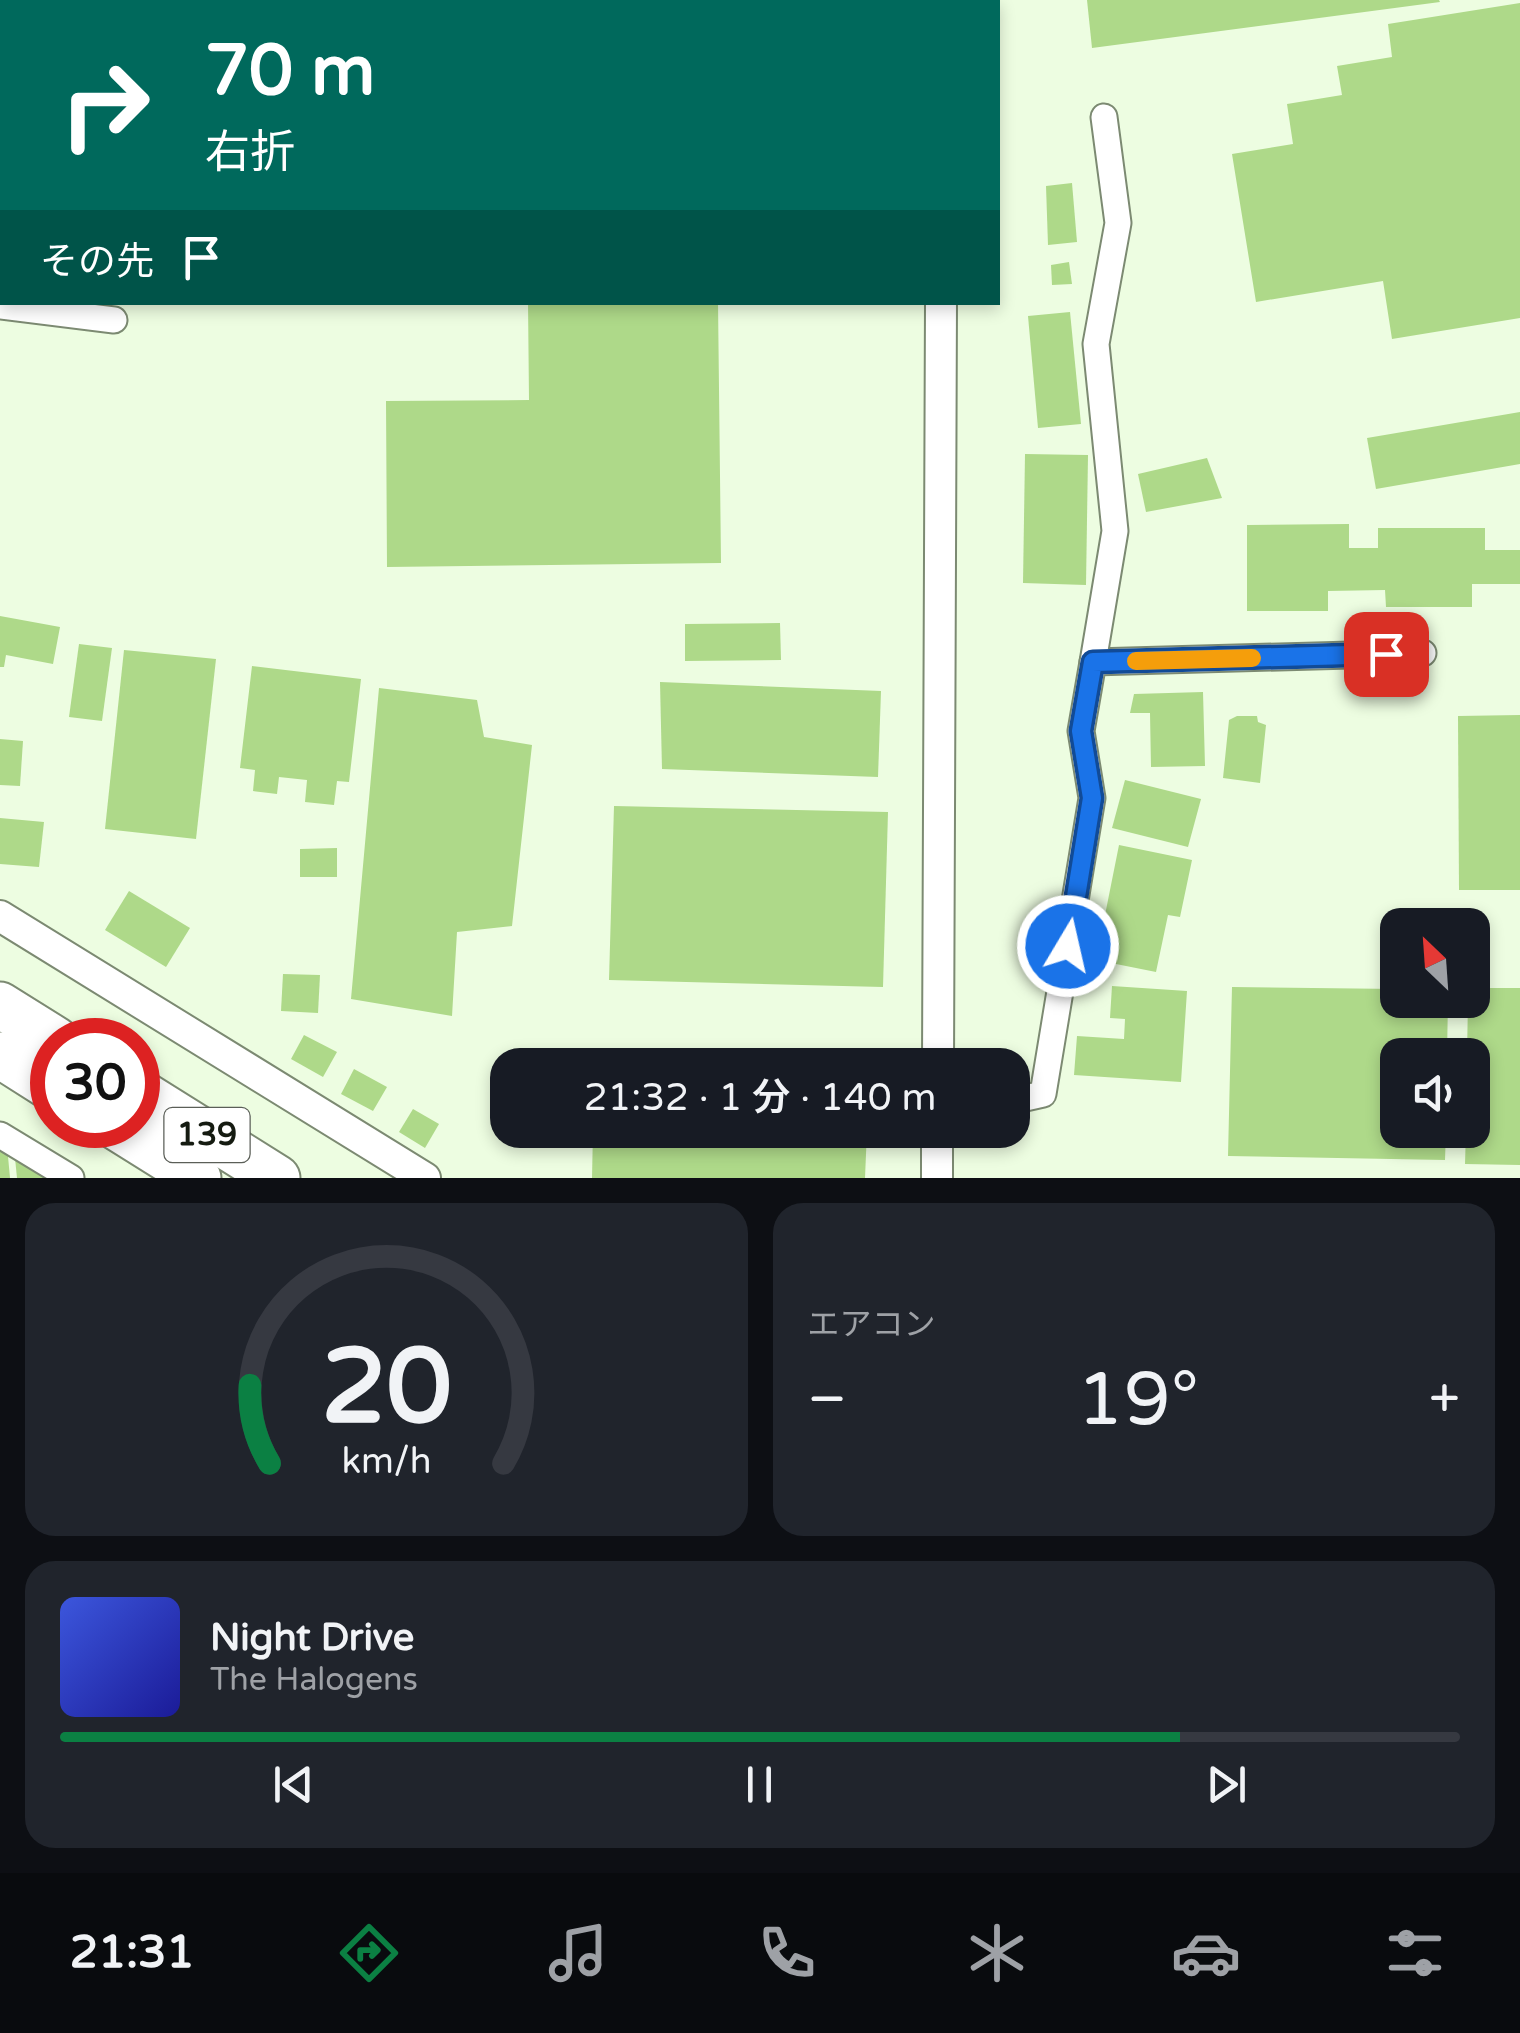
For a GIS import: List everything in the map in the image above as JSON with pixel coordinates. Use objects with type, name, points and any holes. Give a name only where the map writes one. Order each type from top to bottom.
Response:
[{"type":"highway","points":[[0,1005],[30,1024]]},
{"type":"highway","points":[[0,1055],[30,1074]]},
{"type":"highway","name":"139","points":[[160,1105],[278,1178]]},
{"type":"highway","name":"139","points":[[149,1148],[198,1178]]},
{"type":"street","points":[[1030,1097],[1043,1094],[1092,798],[1081,731],[1115,532],[1096,344],[1118,223],[1104,117]]},
{"type":"street","points":[[938,1048],[941,305]]},
{"type":"street","points":[[0,306],[114,320]]},
{"type":"street","points":[[1093,662],[1423,654]]},
{"type":"street","points":[[0,916],[424,1178]]},
{"type":"street","points":[[0,1135],[71,1178]]},
{"type":"street","points":[[937,1178],[938,1148]]},
{"type":"building","points":[[1087,0],[1439,0],[1440,2],[1092,48]]},
{"type":"building","points":[[1520,3],[1520,318],[1392,339],[1383,281],[1256,302],[1232,154],[1293,144],[1287,104],[1342,95],[1337,66],[1392,57],[1388,24]]},
{"type":"building","points":[[1072,183],[1077,242],[1048,245],[1046,186]]},
{"type":"building","points":[[1069,262],[1072,284],[1052,285],[1051,265]]},
{"type":"building","points":[[528,305],[718,305],[721,563],[387,567],[386,401],[529,400]]},
{"type":"building","points":[[1070,312],[1081,424],[1038,428],[1028,316]]},
{"type":"building","points":[[1520,412],[1520,464],[1376,489],[1367,438]]},
{"type":"building","points":[[1025,454],[1088,455],[1086,585],[1023,583]]},
{"type":"building","points":[[1207,458],[1222,498],[1146,512],[1138,474]]},
{"type":"building","points":[[1349,524],[1349,548],[1378,548],[1378,528],[1485,528],[1485,550],[1520,550],[1520,584],[1472,584],[1472,607],[1386,607],[1385,590],[1328,591],[1328,611],[1247,611],[1247,525]]},
{"type":"building","points":[[0,616],[60,627],[53,664],[6,655],[4,667],[0,667]]},
{"type":"building","points":[[780,623],[781,660],[685,661],[685,624]]},
{"type":"building","points":[[79,644],[112,648],[102,721],[69,717]]},
{"type":"building","points":[[124,650],[216,659],[196,839],[105,829]]},
{"type":"building","points":[[252,666],[361,679],[349,782],[337,781],[334,805],[305,802],[307,780],[279,777],[277,794],[253,791],[255,770],[240,768]]},
{"type":"building","points":[[660,682],[881,691],[878,777],[662,769]]},
{"type":"building","points":[[379,688],[477,700],[484,737],[532,745],[512,926],[457,932],[452,1016],[351,999]]},
{"type":"building","points":[[1203,692],[1205,766],[1151,767],[1150,713],[1130,713],[1134,694]]},
{"type":"building","points":[[1520,715],[1520,890],[1459,890],[1458,716]]},
{"type":"building","points":[[1257,716],[1258,722],[1266,725],[1260,783],[1223,778],[1229,720]]},
{"type":"building","points":[[0,739],[23,741],[20,786],[0,785]]},
{"type":"building","points":[[1125,780],[1201,799],[1188,847],[1112,828]]},
{"type":"building","points":[[614,806],[888,812],[883,987],[609,980]]},
{"type":"building","points":[[0,818],[44,822],[39,867],[0,864]]},
{"type":"building","points":[[1119,845],[1192,860],[1180,917],[1168,915],[1156,972],[1096,960]]},
{"type":"building","points":[[337,848],[337,877],[300,877],[300,849]]},
{"type":"building","points":[[129,891],[190,928],[166,967],[105,930]]},
{"type":"building","points":[[283,974],[320,975],[318,1013],[281,1011]]},
{"type":"building","points":[[1112,986],[1187,991],[1181,1082],[1074,1075],[1077,1036],[1124,1039],[1125,1019],[1110,1018]]},
{"type":"building","points":[[1232,987],[1380,989],[1380,1018],[1448,1018],[1447,1038],[1380,1038],[1380,1148],[1445,1148],[1445,1160],[1228,1156]]},
{"type":"building","points":[[1490,988],[1520,988],[1520,1165],[1465,1164],[1465,1148],[1490,1148],[1490,1038],[1467,1038],[1468,1018],[1490,1018]]},
{"type":"building","points":[[304,1035],[337,1052],[323,1077],[291,1059]]},
{"type":"building","points":[[354,1069],[387,1087],[373,1111],[341,1094]]},
{"type":"building","points":[[413,1109],[439,1124],[425,1148],[399,1132]]},
{"type":"building","points":[[7,1146],[10,1178],[0,1178],[0,1147]]},
{"type":"building","points":[[593,1148],[866,1148],[865,1178],[592,1178]]},
{"type":"building","points":[[15,1158],[44,1178],[17,1178]]},
{"type":"slow traffic","points":[[1136,661],[1252,658]]},
{"type":"route","points":[[1068,946],[1092,798],[1081,731],[1093,662],[1386,654]]}]
